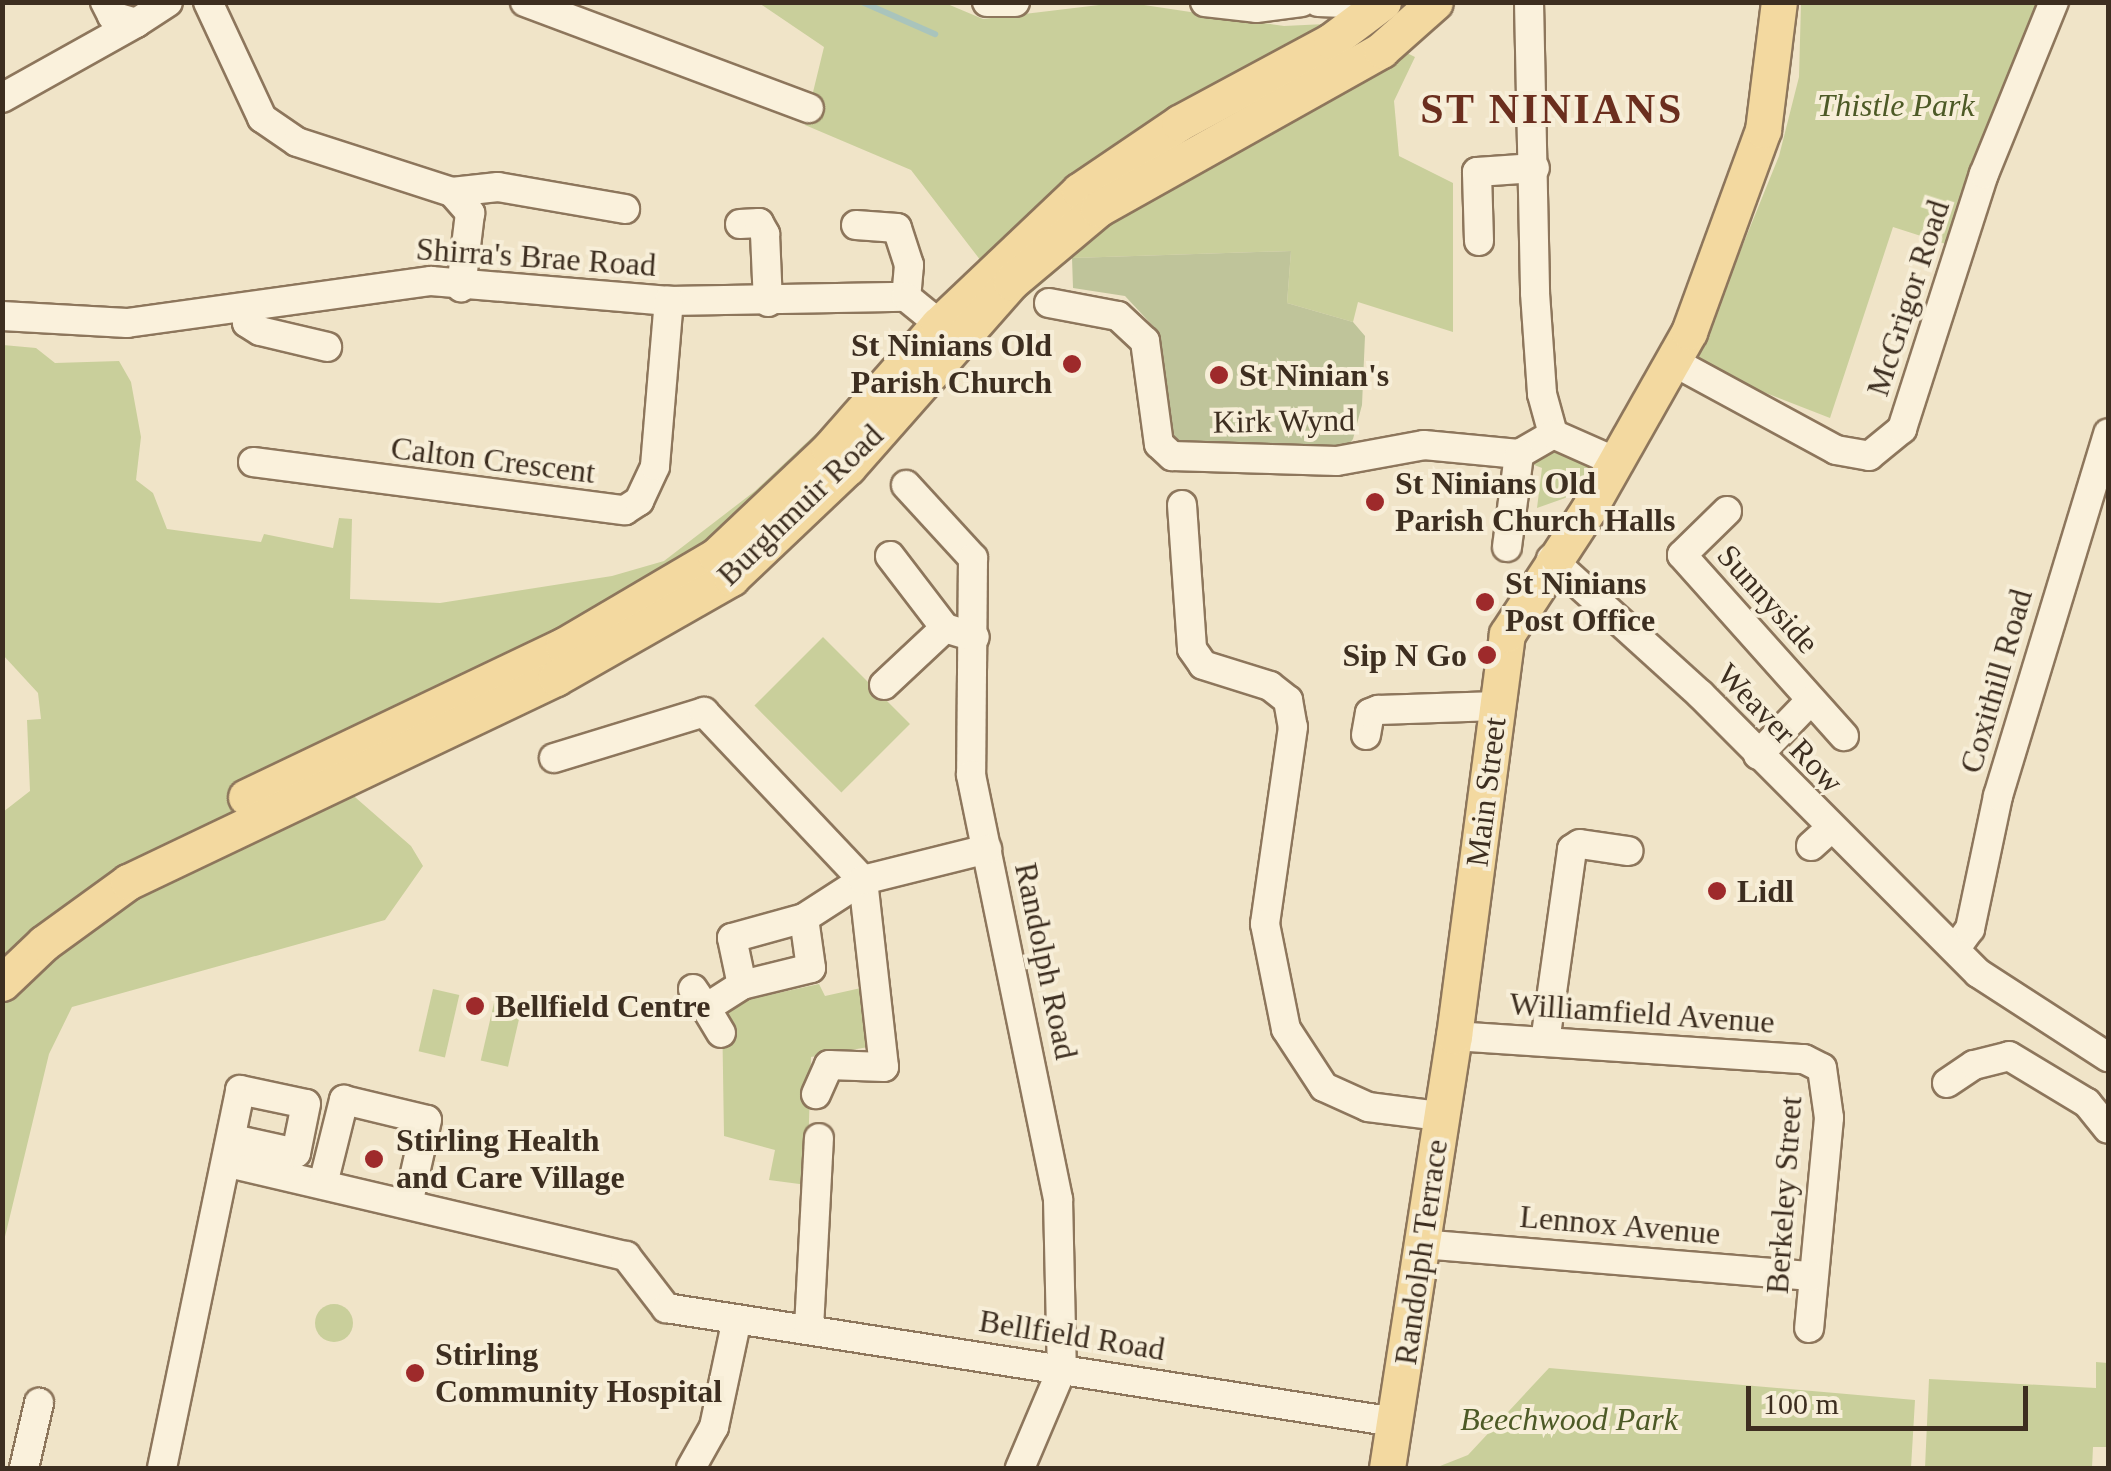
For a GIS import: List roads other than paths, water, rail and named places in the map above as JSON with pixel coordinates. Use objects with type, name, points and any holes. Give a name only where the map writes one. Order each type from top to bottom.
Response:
[{"type":"main road","name":"Burghmuir Road","points":[[2,953],[119,860],[563,646],[716,556],[948,332],[1079,191],[1179,123],[1331,41],[1382,2]]},
{"type":"main road","name":"Burghmuir Road","points":[[2,983],[44,943],[128,882],[556,678],[732,578],[848,467],[948,332],[1098,209],[1381,50],[1435,2]]},
{"type":"main road","name":"Main Street","points":[[1454,1036],[1507,634],[1674,362],[1758,148],[1779,2]]},
{"type":"main road","name":"Randolph Terrace","points":[[1387,1468],[1454,1036]]},
{"type":"street","points":[[104,2],[112,16],[136,23]]},
{"type":"street","points":[[2,98],[168,2]]},
{"type":"street","points":[[208,2],[262,118],[297,142],[452,192],[498,187],[625,209]]},
{"type":"street","points":[[525,2],[809,108]]},
{"type":"street","points":[[987,2],[1015,2]]},
{"type":"street","points":[[1205,2],[1256,8],[1302,2]]},
{"type":"street","points":[[1318,2],[1345,3]]},
{"type":"street","points":[[1529,2],[1542,394],[1553,434],[1614,462]]},
{"type":"street","name":"McGrigor Road","points":[[1674,362],[1836,450],[1869,456],[1902,429],[1984,174],[2054,2]]},
{"type":"street","points":[[1479,241],[1477,172],[1535,168]]},
{"type":"street","points":[[452,192],[470,213],[461,287]]},
{"type":"street","points":[[740,224],[759,223],[765,234],[768,302]]},
{"type":"street","points":[[856,224],[897,228],[909,266],[906,297],[948,332]]},
{"type":"street","name":"Shirra's Brae Road","points":[[2,316],[128,323],[245,308],[356,287],[431,281],[461,287],[670,301],[906,297]]},
{"type":"street","name":"Calton Crescent","points":[[253,462],[625,510],[638,501],[656,466],[670,301]]},
{"type":"street","name":"Kirk Wynd","points":[[1049,303],[1118,316],[1145,341],[1158,444],[1172,456],[1337,461],[1424,445],[1519,454]]},
{"type":"street","points":[[245,308],[247,324],[260,332],[328,346]]},
{"type":"street","points":[[1507,547],[1519,454],[1553,434]]},
{"type":"street","name":"Coxithill Road","points":[[1956,948],[1970,929],[1998,796],[2108,434]]},
{"type":"street","name":"Randolph Road","points":[[906,485],[973,558],[971,775],[1058,1199],[1062,1369],[1020,1468]]},
{"type":"street","points":[[1182,505],[1192,649],[1204,664],[1270,686],[1288,700],[1293,727],[1265,924],[1286,1029],[1324,1087],[1368,1107],[1440,1116]]},
{"type":"street","name":"Sunnyside","points":[[1727,511],[1682,556],[1844,736]]},
{"type":"street","points":[[890,556],[945,628],[975,637]]},
{"type":"street","name":"Weaver Row","points":[[1551,559],[1758,755],[1820,838],[1956,948],[1978,973],[2108,1057]]},
{"type":"street","points":[[884,685],[945,628]]},
{"type":"street","points":[[1758,755],[1812,700]]},
{"type":"street","points":[[1366,735],[1370,713],[1378,710],[1498,706]]},
{"type":"street","points":[[554,758],[704,712],[863,880],[884,1067],[829,1065],[816,1094]]},
{"type":"street","points":[[1545,1042],[1572,849],[1580,844],[1628,852]]},
{"type":"street","points":[[742,985],[732,938],[804,918],[863,880],[987,850]]},
{"type":"street","points":[[721,1034],[700,998],[811,968],[804,918]]},
{"type":"street","name":"Williamfield Avenue","points":[[1454,1036],[1804,1058],[1822,1068]]},
{"type":"street","points":[[1947,1083],[1974,1065],[2009,1056],[2087,1102],[2108,1128]]},
{"type":"street","name":"Berkeley Street","points":[[1809,1328],[1829,1118],[1822,1068]]},
{"type":"street","points":[[323,1184],[344,1100],[426,1120],[408,1204]]},
{"type":"street","points":[[809,1328],[819,1138]]},
{"type":"street","name":"Bellfield Road","points":[[162,1468],[231,1151],[323,1184],[626,1256],[659,1306],[1395,1422]]},
{"type":"street","name":"Lennox Avenue","points":[[1421,1244],[1813,1276]]},
{"type":"street","points":[[692,1468],[714,1427],[737,1319]]},
{"type":"street","points":[[24,1468],[39,1403]]},
{"type":"waterway","points":[[862,2],[935,34]]},
{"type":"place","name":"St Ninians Old Parish Church","points":[[1072,364]]},
{"type":"place","name":"St Ninian's","points":[[1219,375]]},
{"type":"place","name":"St Ninians Old Parish Church Halls","points":[[1375,502]]},
{"type":"place","name":"St Ninians Post Office","points":[[1485,602]]},
{"type":"place","name":"Sip N Go","points":[[1487,655]]},
{"type":"place","name":"Lidl","points":[[1717,891]]},
{"type":"place","name":"Bellfield Centre","points":[[475,1006]]},
{"type":"place","name":"Stirling Health and Care Village","points":[[374,1159]]},
{"type":"place","name":"Stirling Community Hospital","points":[[415,1373]]},
{"type":"district","name":"ST NINIANS","points":[[1552,109]]},
{"type":"park label","name":"Thistle Park","points":[[1896,105]]},
{"type":"park label","name":"Beechwood Park","points":[[1569,1419]]}]
